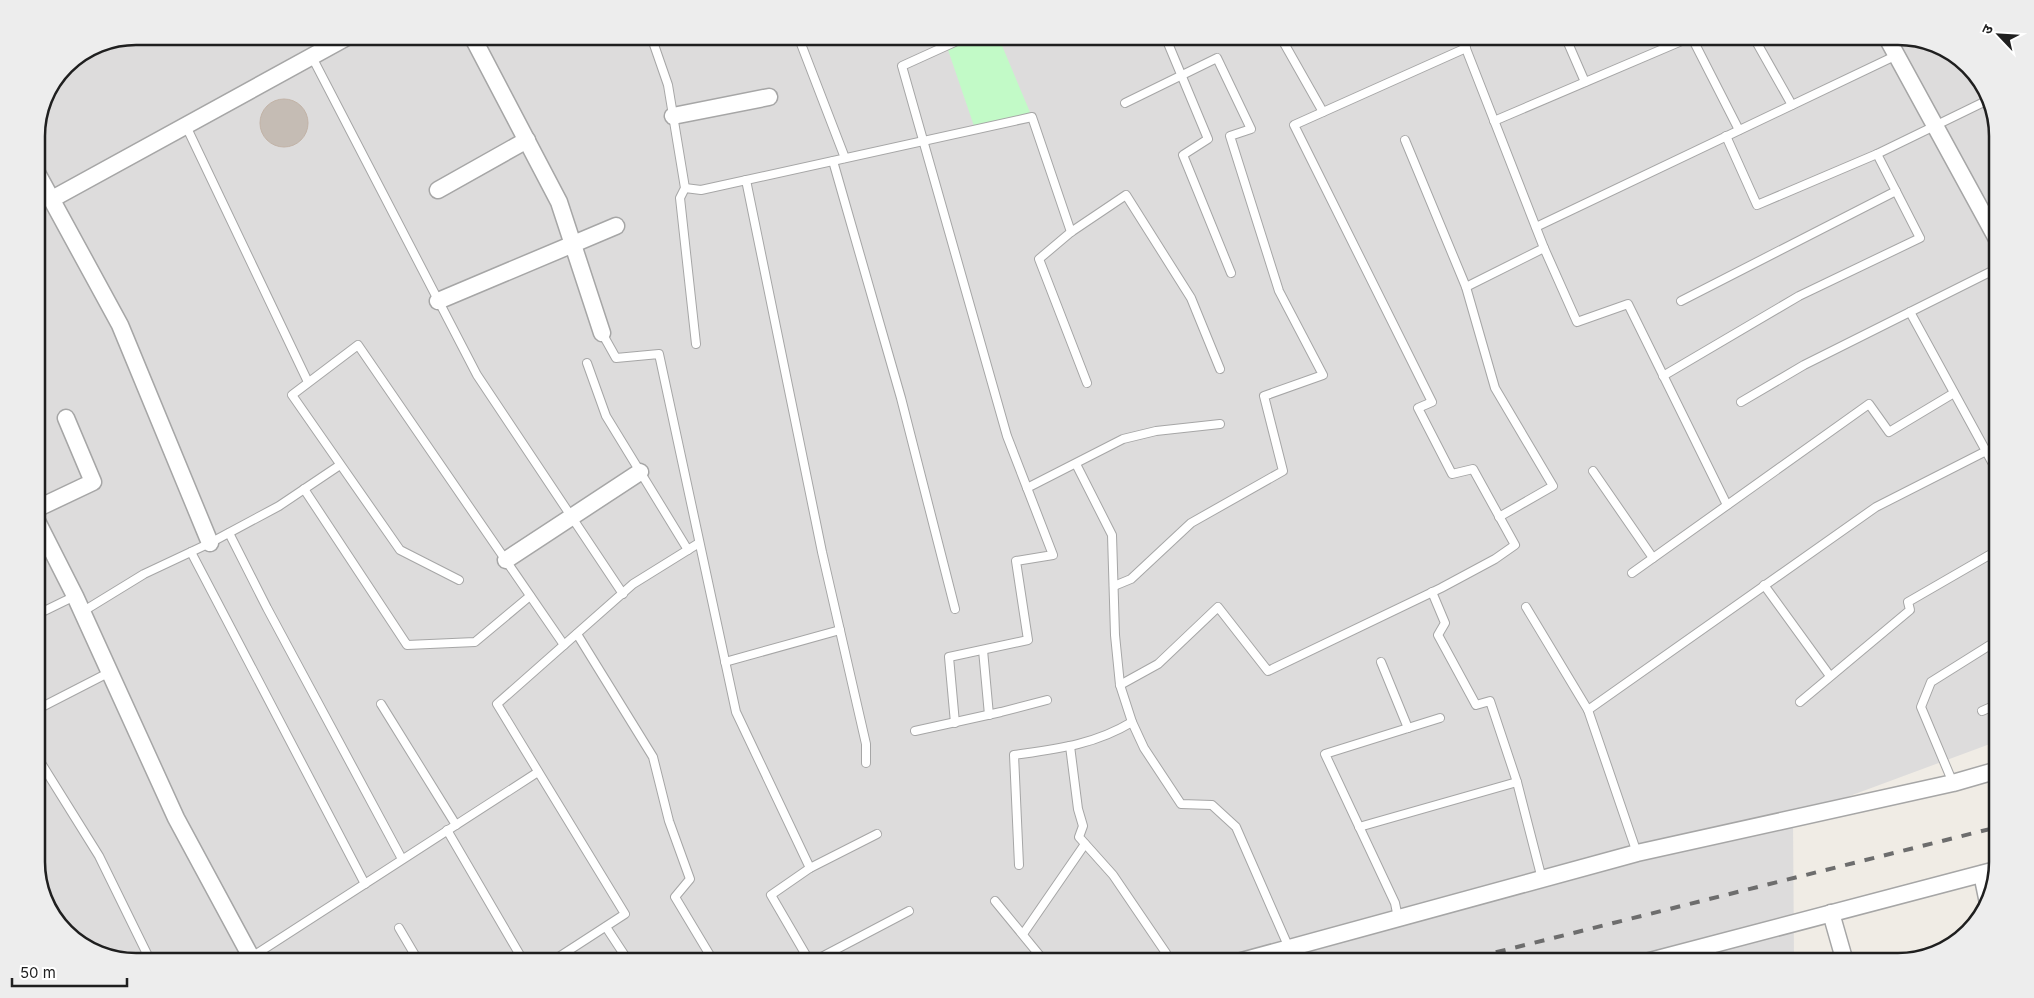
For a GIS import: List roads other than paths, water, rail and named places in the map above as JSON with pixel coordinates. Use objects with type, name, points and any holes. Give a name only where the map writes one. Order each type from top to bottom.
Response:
[{"type":"street","points":[[52,199],[332,45]]},
{"type":"street","points":[[477,45],[560,202],[602,333]]},
{"type":"street","points":[[1891,45],[1989,224]]},
{"type":"street","points":[[673,116],[769,97]]},
{"type":"street","points":[[438,190],[526,140]]},
{"type":"street","points":[[45,187],[120,325],[210,543]]},
{"type":"street","points":[[438,301],[616,226]]},
{"type":"street","points":[[45,505],[93,482],[66,418]]},
{"type":"street","points":[[506,560],[640,472]]},
{"type":"street","points":[[45,545],[75,596],[176,818],[244,953]]},
{"type":"street","points":[[1273,953],[1637,853],[1953,783],[1989,773]]},
{"type":"street","points":[[1680,953],[1988,872]]},
{"type":"street","points":[[1830,913],[1841,953]]},
{"type":"lane","points":[[654,45],[668,85],[685,188],[680,198],[696,344]]},
{"type":"lane","points":[[801,45],[845,158]]},
{"type":"lane","points":[[948,45],[902,66],[1007,436],[1053,555],[1016,561],[1028,640],[949,657],[956,723]]},
{"type":"lane","points":[[1169,45],[1208,139],[1183,155],[1231,272]]},
{"type":"lane","points":[[1285,45],[1323,112]]},
{"type":"lane","points":[[1465,45],[1544,248],[1577,322],[1628,304],[1727,505]]},
{"type":"lane","points":[[1569,45],[1585,82]]},
{"type":"lane","points":[[1494,121],[1670,45]]},
{"type":"lane","points":[[1696,45],[1739,130]]},
{"type":"lane","points":[[1757,45],[1792,105]]},
{"type":"lane","points":[[1120,684],[1158,664],[1218,607],[1268,671],[1432,592],[1495,559],[1515,545],[1473,469],[1452,474],[1418,408],[1432,402],[1294,125],[1466,48]]},
{"type":"lane","points":[[1536,227],[1896,55]]},
{"type":"lane","points":[[312,56],[477,375],[623,594]]},
{"type":"lane","points":[[1114,586],[1131,579],[1191,523],[1283,472],[1264,396],[1323,376],[1279,291],[1230,136],[1251,129],[1217,58],[1125,103]]},
{"type":"lane","points":[[1726,136],[1757,205],[1877,154],[1982,103]]},
{"type":"lane","points":[[685,188],[701,190],[1032,117],[1071,232]]},
{"type":"lane","points":[[186,126],[308,382]]},
{"type":"lane","points":[[1405,140],[1466,287],[1495,388],[1553,486],[1499,517]]},
{"type":"lane","points":[[1663,376],[1799,296],[1920,238],[1877,154]]},
{"type":"lane","points":[[833,161],[901,398],[955,609]]},
{"type":"lane","points":[[746,180],[840,630],[866,744],[866,763]]},
{"type":"lane","points":[[1682,301],[1896,191]]},
{"type":"lane","points":[[1086,382],[1039,259],[1071,232],[1126,195],[1191,298],[1220,370]]},
{"type":"lane","points":[[1466,287],[1544,248]]},
{"type":"lane","points":[[1741,402],[1804,365],[1989,272]]},
{"type":"lane","points":[[1910,312],[1989,456]]},
{"type":"lane","points":[[602,333],[616,358],[659,354],[736,712],[810,868]]},
{"type":"lane","points":[[459,580],[400,550],[292,395],[358,345],[564,645]]},
{"type":"lane","points":[[587,363],[606,416],[688,550]]},
{"type":"lane","points":[[1632,573],[1869,404],[1889,432],[1954,393]]},
{"type":"lane","points":[[1027,488],[1123,440],[1156,432],[1220,424]]},
{"type":"lane","points":[[1588,710],[1876,507],[1989,450]]},
{"type":"lane","points":[[1076,464],[1112,535],[1120,684],[1132,722],[1144,748],[1181,804],[1212,805],[1236,827],[1289,949]]},
{"type":"lane","points":[[82,612],[144,574],[210,543],[279,506],[340,465]]},
{"type":"lane","points":[[1592,471],[1653,558]]},
{"type":"lane","points":[[304,489],[407,645],[475,642],[530,596]]},
{"type":"lane","points":[[229,533],[266,608],[402,859]]},
{"type":"lane","points":[[565,953],[625,914],[497,704],[633,584],[699,543]]},
{"type":"lane","points":[[191,552],[365,884]]},
{"type":"lane","points":[[1800,702],[1910,610],[1908,602],[1989,555]]},
{"type":"lane","points":[[1764,586],[1830,676]]},
{"type":"lane","points":[[1432,592],[1445,623],[1438,635],[1476,705],[1490,701],[1517,782],[1542,879]]},
{"type":"lane","points":[[45,611],[75,596]]},
{"type":"lane","points":[[1526,607],[1588,710],[1637,853]]},
{"type":"lane","points":[[725,662],[840,630]]},
{"type":"lane","points":[[577,634],[654,757],[668,821],[690,879],[675,898],[709,953]]},
{"type":"lane","points":[[1953,783],[1921,707],[1931,682],[1989,646]]},
{"type":"lane","points":[[983,650],[990,715]]},
{"type":"lane","points":[[1381,662],[1408,728]]},
{"type":"lane","points":[[45,705],[110,672]]},
{"type":"lane","points":[[914,731],[956,723],[1047,700]]},
{"type":"lane","points":[[381,704],[456,825]]},
{"type":"lane","points":[[1982,711],[1989,708]]},
{"type":"lane","points":[[1398,919],[1395,903],[1325,754],[1440,718]]},
{"type":"lane","points":[[1019,865],[1014,755],[1070,746],[1110,736],[1132,722]]},
{"type":"lane","points":[[1070,746],[1078,809],[1084,826],[1079,837],[1112,875],[1166,953]]},
{"type":"lane","points":[[45,769],[99,856],[146,953]]},
{"type":"lane","points":[[256,953],[538,772]]},
{"type":"lane","points":[[1359,826],[1517,782]]},
{"type":"lane","points":[[447,830],[519,953]]},
{"type":"lane","points":[[806,953],[771,895],[810,868],[877,834]]},
{"type":"lane","points":[[1023,934],[1084,844]]},
{"type":"lane","points":[[995,901],[1038,953]]},
{"type":"lane","points":[[828,953],[909,911]]},
{"type":"lane","points":[[606,927],[623,953]]},
{"type":"lane","points":[[399,928],[414,953]]},
{"type":"railway","points":[[1493,953],[1989,829]]}]
